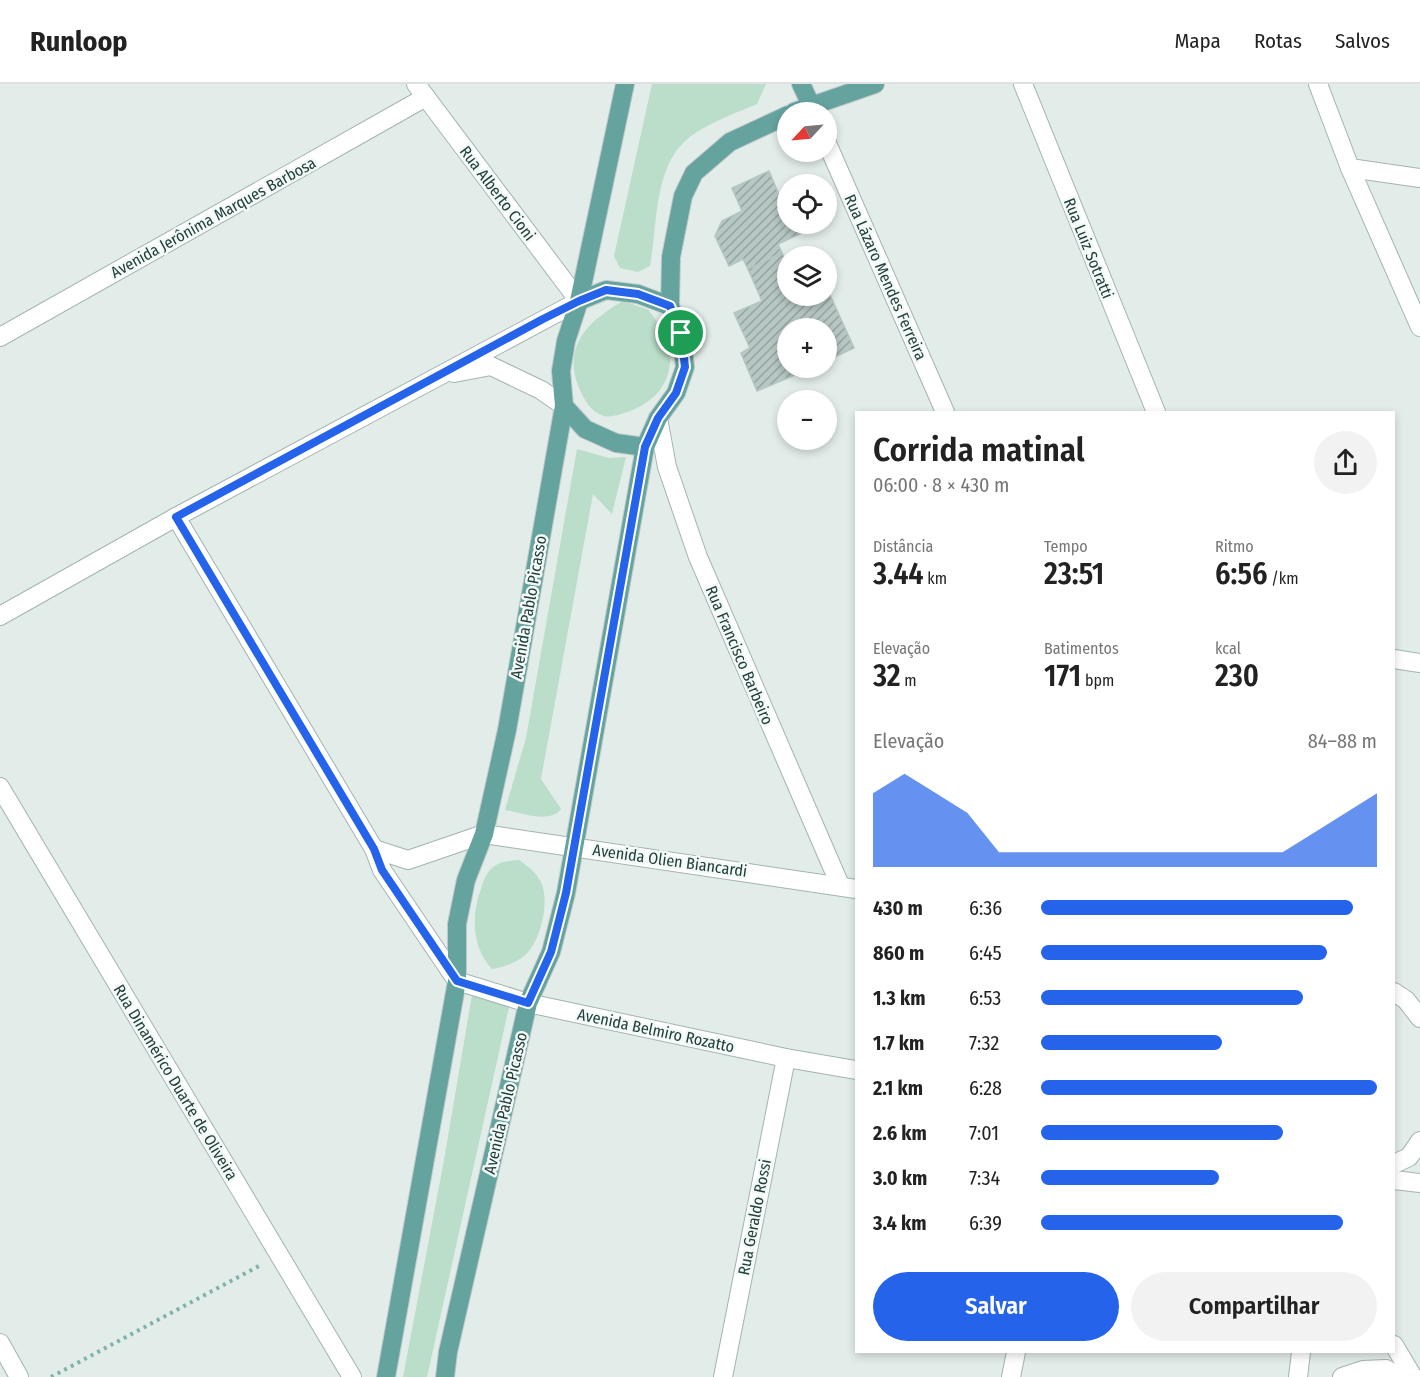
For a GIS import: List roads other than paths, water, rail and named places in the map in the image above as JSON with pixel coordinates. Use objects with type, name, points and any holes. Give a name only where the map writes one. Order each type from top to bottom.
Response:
[{"type":"main road","name":"Avenida Pablo Picasso","points":[[386,1377],[457,981],[457,924],[466,880],[484,834],[507,730],[564,406],[561,371],[566,341],[579,301],[625,84]]},
{"type":"main road","points":[[801,84],[804,102]]},
{"type":"main road","points":[[827,102],[875,84]]},
{"type":"main road","name":"Avenida Pablo Picasso","points":[[445,1377],[448,1352],[528,1003],[551,952],[566,893],[645,447],[658,418],[676,393],[685,367],[681,333],[670,306],[671,257],[683,196],[694,173],[730,142],[777,120]]},
{"type":"main road","points":[[579,301],[606,290],[638,294],[670,306]]},
{"type":"main road","points":[[564,406],[585,429],[616,443],[645,447]]},
{"type":"street","name":"Rua Luiz Sotratti","points":[[1023,84],[1156,411]]},
{"type":"street","points":[[1318,84],[1350,168],[1420,327]]},
{"type":"street","name":"Rua Alberto Cioni","points":[[421,91],[579,301]]},
{"type":"street","name":"Avenida Jerônima Marques Barbosa","points":[[0,337],[421,91]]},
{"type":"street","name":"Rua Lázaro Mendes Ferreira","points":[[835,162],[945,411]]},
{"type":"street","points":[[1350,168],[1420,178]]},
{"type":"street","points":[[0,616],[176,517],[579,301]]},
{"type":"street","points":[[434,377],[491,366],[541,390],[564,406]]},
{"type":"street","name":"Rua Francisco Barbeiro","points":[[658,418],[667,467],[698,557],[848,887]]},
{"type":"street","points":[[176,517],[374,849],[382,870],[457,981]]},
{"type":"street","points":[[1395,659],[1420,663]]},
{"type":"street","name":"Rua Dinamérico Duarte de Oliveira","points":[[0,787],[352,1377]]},
{"type":"street","points":[[374,849],[408,860],[484,834]]},
{"type":"street","name":"Avenida Olien Biancardi","points":[[484,834],[848,887]]},
{"type":"street","name":"Avenida Belmiro Rozatto","points":[[457,981],[528,1003],[786,1058],[855,1070]]},
{"type":"street","points":[[1406,998],[1420,1018]]},
{"type":"street","name":"Rua Geraldo Rossi","points":[[723,1377],[786,1058]]},
{"type":"street","points":[[1395,1163],[1409,1156],[1420,1142]]},
{"type":"street","points":[[1395,1180],[1420,1183]]},
{"type":"street","points":[[0,1343],[20,1377]]},
{"type":"street","points":[[1395,1347],[1413,1377]]},
{"type":"street","points":[[1011,1377],[1016,1353]]},
{"type":"street","points":[[1298,1377],[1301,1353]]},
{"type":"street","points":[[1342,1377],[1363,1370],[1386,1369],[1399,1377]]}]
